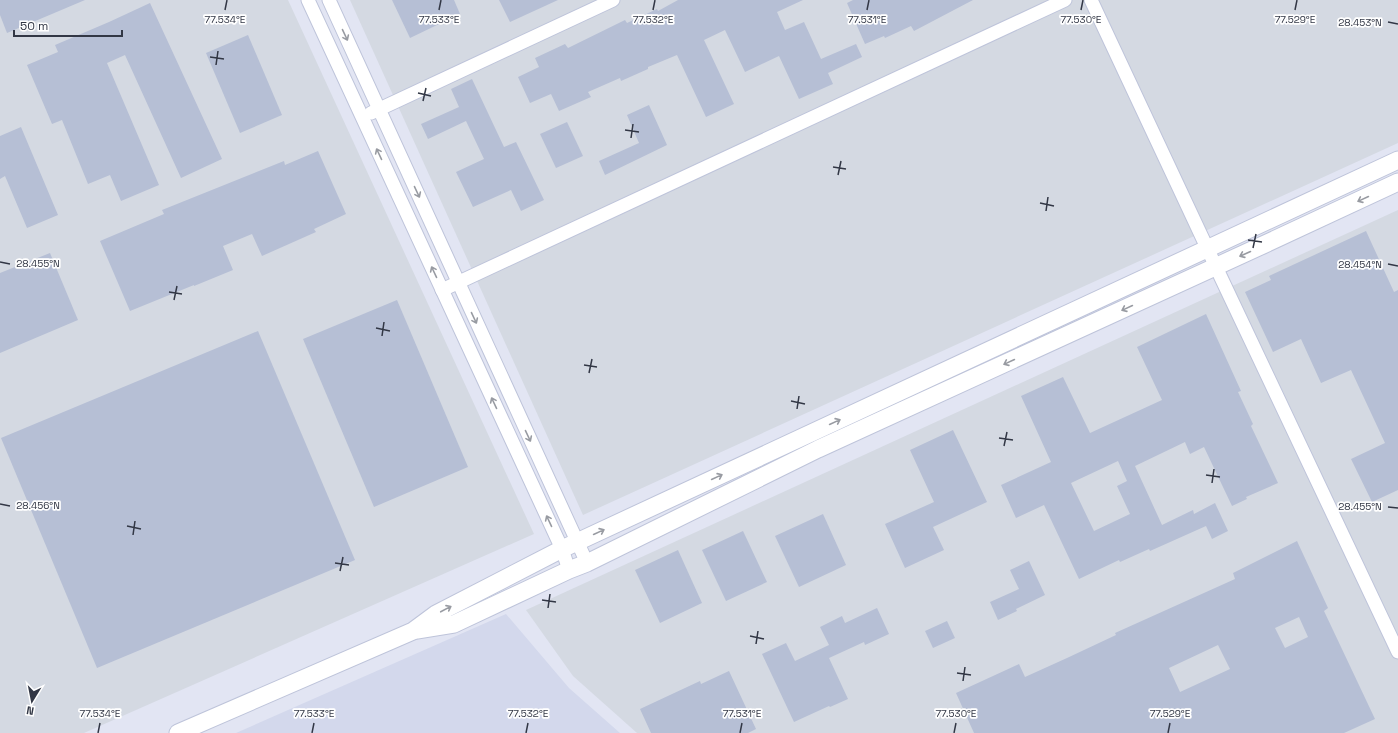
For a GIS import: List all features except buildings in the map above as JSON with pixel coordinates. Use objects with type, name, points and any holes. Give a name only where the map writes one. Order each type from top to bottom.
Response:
[{"type":"street","points":[[308,0],[442,290],[569,545],[587,563]]},
{"type":"street","points":[[329,0],[458,282],[569,545],[569,570]]},
{"type":"street","points":[[362,117],[591,5],[613,0]]},
{"type":"street","points":[[442,290],[1065,0]]},
{"type":"street","points":[[1091,0],[1398,652]]},
{"type":"street","points":[[178,733],[413,630],[436,614],[569,545],[1398,160]]},
{"type":"street","points":[[413,630],[454,624],[587,563],[818,449],[1398,182]]},
{"type":"shaded area","points":[[0,0],[288,0],[534,534],[84,733],[0,733]]},
{"type":"shaded area","points":[[350,0],[1398,0],[1398,143],[583,515]]},
{"type":"shaded area","points":[[1398,210],[1398,733],[637,733],[573,676],[526,610]]},
{"type":"shaded area","points":[[506,614],[569,688],[620,733],[236,733]]}]
